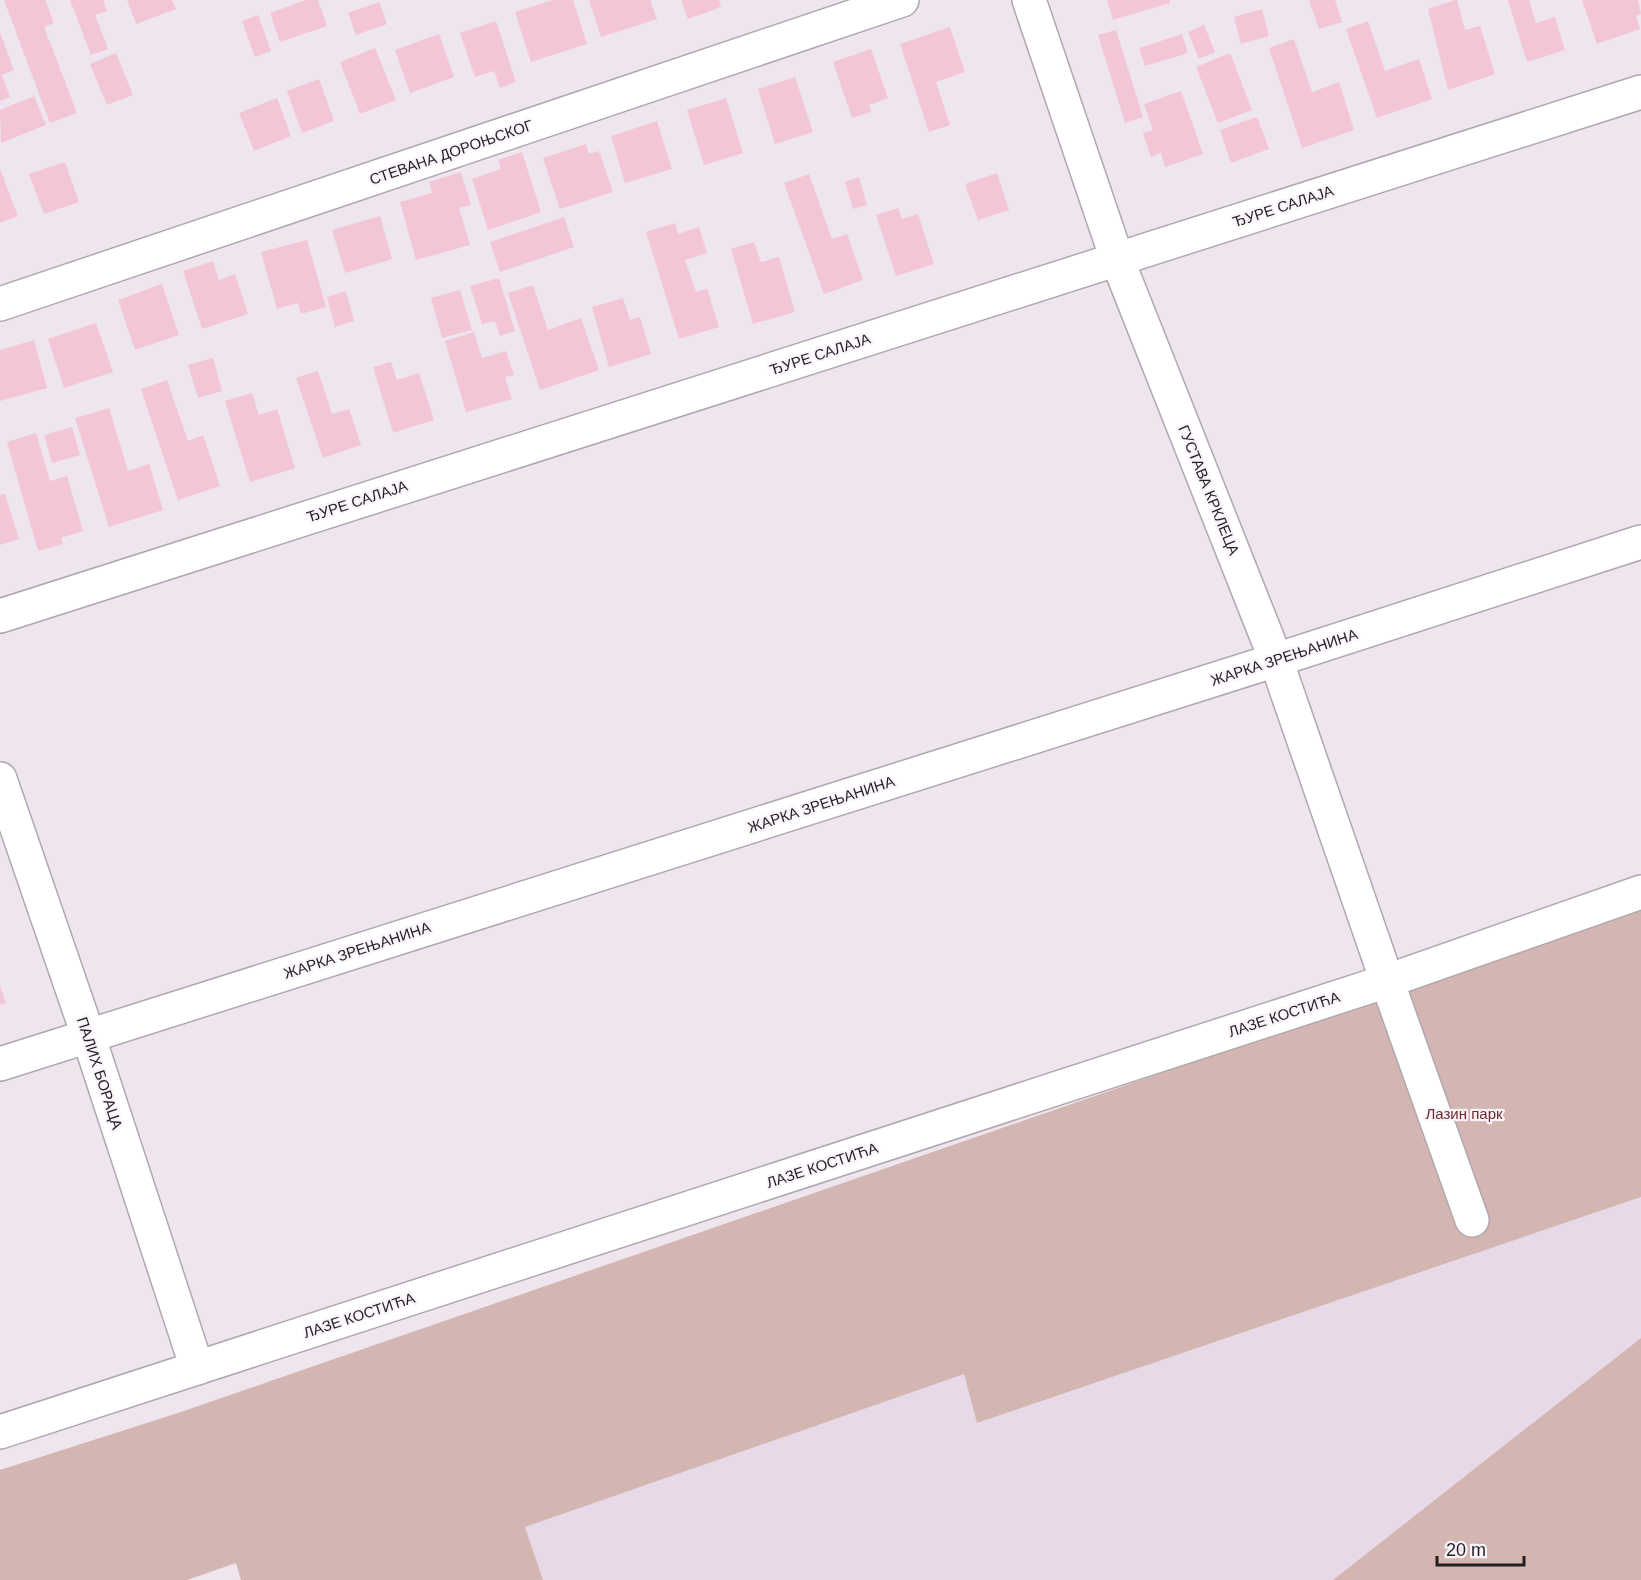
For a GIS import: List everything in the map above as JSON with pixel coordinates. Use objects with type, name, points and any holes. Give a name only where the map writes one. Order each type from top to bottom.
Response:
[{"type":"street","name":"СТЕВАНА ДОРОЊСКОГ","points":[[0,304],[902,0]]},
{"type":"street","name":"ГУСТАВА КРКЛЕЦА","points":[[1029,0],[1117,259],[1276,660],[1472,1220]]},
{"type":"street","name":"ЂУРЕ САЛАЈА","points":[[0,616],[1641,92]]},
{"type":"street","name":"ЖАРКА ЗРЕЊАНИНА","points":[[0,1064],[1276,660],[1641,542]]},
{"type":"street","name":"ПАЛИХ БОРАЦА","points":[[0,779],[88,1035],[197,1368]]},
{"type":"street","name":"ЛАЗЕ КОСТИЋА","points":[[0,1432],[1387,981],[1641,892]]},
{"type":"shaded area","points":[[1641,1197],[1641,1338],[1333,1580],[543,1580],[525,1527],[964,1373],[978,1423]]},
{"type":"green space","name":"Лазин парк","points":[[1641,907],[1641,1197],[977,1423],[964,1374],[525,1527],[543,1580],[241,1580],[236,1563],[187,1580],[0,1580],[0,1470],[181,1412]]},
{"type":"green space","points":[[1641,1338],[1641,1580],[1333,1580]]},
{"type":"building","points":[[4,0],[45,0],[54,23],[44,27],[77,113],[50,123]]},
{"type":"building","points":[[70,0],[103,0],[107,11],[95,15],[108,49],[91,55]]},
{"type":"building","points":[[127,0],[172,0],[176,9],[136,24]]},
{"type":"building","points":[[306,0],[318,0],[327,26],[280,42],[270,13]]},
{"type":"building","points":[[553,0],[573,0],[587,44],[531,62],[515,12]]},
{"type":"building","points":[[589,0],[650,0],[657,19],[601,37]]},
{"type":"building","points":[[681,0],[719,0],[721,7],[688,19]]},
{"type":"building","points":[[1107,0],[1170,0],[1170,3],[1113,20]]},
{"type":"building","points":[[1309,0],[1335,0],[1342,22],[1319,29]]},
{"type":"building","points":[[1457,0],[1465,30],[1480,26],[1495,74],[1448,90],[1428,9]]},
{"type":"building","points":[[1508,0],[1529,0],[1536,23],[1555,17],[1565,50],[1527,62]]},
{"type":"building","points":[[1582,0],[1638,0],[1641,14],[1636,16],[1640,29],[1597,44]]},
{"type":"building","points":[[379,2],[387,24],[356,35],[348,13]]},
{"type":"building","points":[[1262,9],[1269,36],[1241,44],[1234,17]]},
{"type":"building","points":[[258,15],[271,51],[255,57],[242,21]]},
{"type":"building","points":[[496,21],[516,82],[500,88],[494,71],[475,77],[460,33]]},
{"type":"building","points":[[1368,21],[1385,71],[1419,59],[1432,99],[1377,118],[1346,29]]},
{"type":"building","points":[[1204,25],[1215,52],[1199,59],[1188,32]]},
{"type":"building","points":[[950,27],[965,72],[936,82],[950,125],[929,132],[900,44]]},
{"type":"building","points":[[1116,30],[1143,117],[1125,123],[1098,35]]},
{"type":"building","points":[[0,32],[14,70],[2,75],[10,97],[0,101]]},
{"type":"building","points":[[439,34],[454,77],[410,93],[395,50]]},
{"type":"building","points":[[1182,34],[1188,53],[1145,66],[1139,48]]},
{"type":"building","points":[[1294,39],[1312,92],[1339,82],[1354,130],[1302,148],[1269,48]]},
{"type":"building","points":[[375,48],[396,100],[360,114],[340,62]]},
{"type":"building","points":[[871,49],[888,98],[869,105],[871,112],[852,118],[833,62]]},
{"type":"building","points":[[116,53],[133,95],[107,105],[90,64]]},
{"type":"building","points":[[1230,53],[1252,110],[1218,123],[1196,67]]},
{"type":"building","points":[[795,77],[813,132],[775,144],[758,89]]},
{"type":"building","points":[[319,79],[334,121],[302,133],[287,91]]},
{"type":"building","points":[[1181,91],[1203,154],[1165,167],[1161,153],[1151,157],[1143,133],[1153,130],[1144,104]]},
{"type":"building","points":[[34,96],[46,125],[1,143],[0,110]]},
{"type":"building","points":[[277,98],[291,136],[254,151],[239,113]]},
{"type":"building","points":[[726,98],[743,153],[704,165],[687,110]]},
{"type":"building","points":[[1257,117],[1269,149],[1231,163],[1220,130]]},
{"type":"building","points":[[657,121],[672,169],[625,183],[611,136]]},
{"type":"building","points":[[586,144],[589,154],[599,151],[613,192],[560,209],[543,158]]},
{"type":"building","points":[[522,152],[541,212],[488,230],[472,179],[501,169],[498,160]]},
{"type":"building","points":[[65,162],[79,202],[44,214],[29,174]]},
{"type":"building","points":[[0,169],[18,216],[0,223]]},
{"type":"building","points":[[461,172],[471,205],[459,208],[470,245],[416,260],[400,202],[432,193],[429,182]]},
{"type":"building","points":[[997,173],[1009,210],[978,220],[965,184]]},
{"type":"building","points":[[809,174],[832,239],[847,234],[863,280],[824,294],[784,183]]},
{"type":"building","points":[[859,177],[867,205],[853,209],[845,182]]},
{"type":"building","points":[[898,208],[902,219],[918,214],[934,264],[896,276],[876,215]]},
{"type":"building","points":[[380,216],[392,259],[345,273],[332,230]]},
{"type":"building","points":[[564,217],[574,247],[500,272],[490,242]]},
{"type":"building","points":[[675,223],[678,234],[699,227],[707,253],[685,260],[696,292],[707,289],[719,327],[679,339],[646,232]]},
{"type":"building","points":[[307,240],[326,307],[301,314],[298,303],[277,309],[261,252]]},
{"type":"building","points":[[754,242],[761,262],[779,257],[795,312],[753,324],[731,249]]},
{"type":"building","points":[[213,261],[219,280],[235,274],[248,314],[202,329],[183,271]]},
{"type":"building","points":[[499,278],[515,331],[500,336],[495,321],[482,324],[470,286]]},
{"type":"building","points":[[162,284],[179,335],[135,350],[118,300]]},
{"type":"building","points":[[533,285],[548,330],[581,318],[599,370],[540,390],[508,293]]},
{"type":"building","points":[[460,290],[472,330],[442,338],[431,298]]},
{"type":"building","points":[[346,291],[354,321],[335,327],[327,297]]},
{"type":"building","points":[[623,298],[630,320],[640,317],[651,354],[609,367],[592,307]]},
{"type":"building","points":[[96,323],[113,372],[64,388],[48,339]]},
{"type":"building","points":[[474,332],[482,358],[506,351],[514,375],[505,377],[512,399],[466,412],[445,341]]},
{"type":"building","points":[[34,340],[47,388],[0,401],[0,350]]},
{"type":"building","points":[[213,358],[222,391],[198,398],[188,365]]},
{"type":"building","points":[[391,362],[397,380],[419,373],[434,420],[393,433],[373,367]]},
{"type":"building","points":[[318,371],[332,414],[349,409],[361,445],[323,458],[296,378]]},
{"type":"building","points":[[167,380],[188,441],[203,435],[220,486],[178,500],[141,389]]},
{"type":"building","points":[[252,393],[259,415],[277,409],[295,468],[250,482],[225,401]]},
{"type":"building","points":[[109,408],[128,471],[149,464],[163,510],[109,527],[75,418]]},
{"type":"building","points":[[72,427],[80,455],[52,463],[44,435]]},
{"type":"building","points":[[36,433],[50,481],[67,476],[83,531],[61,538],[63,544],[38,551],[7,442]]},
{"type":"building","points":[[5,494],[19,539],[0,545],[0,495]]},
{"type":"building","points":[[0,986],[6,1003],[0,1005]]}]
